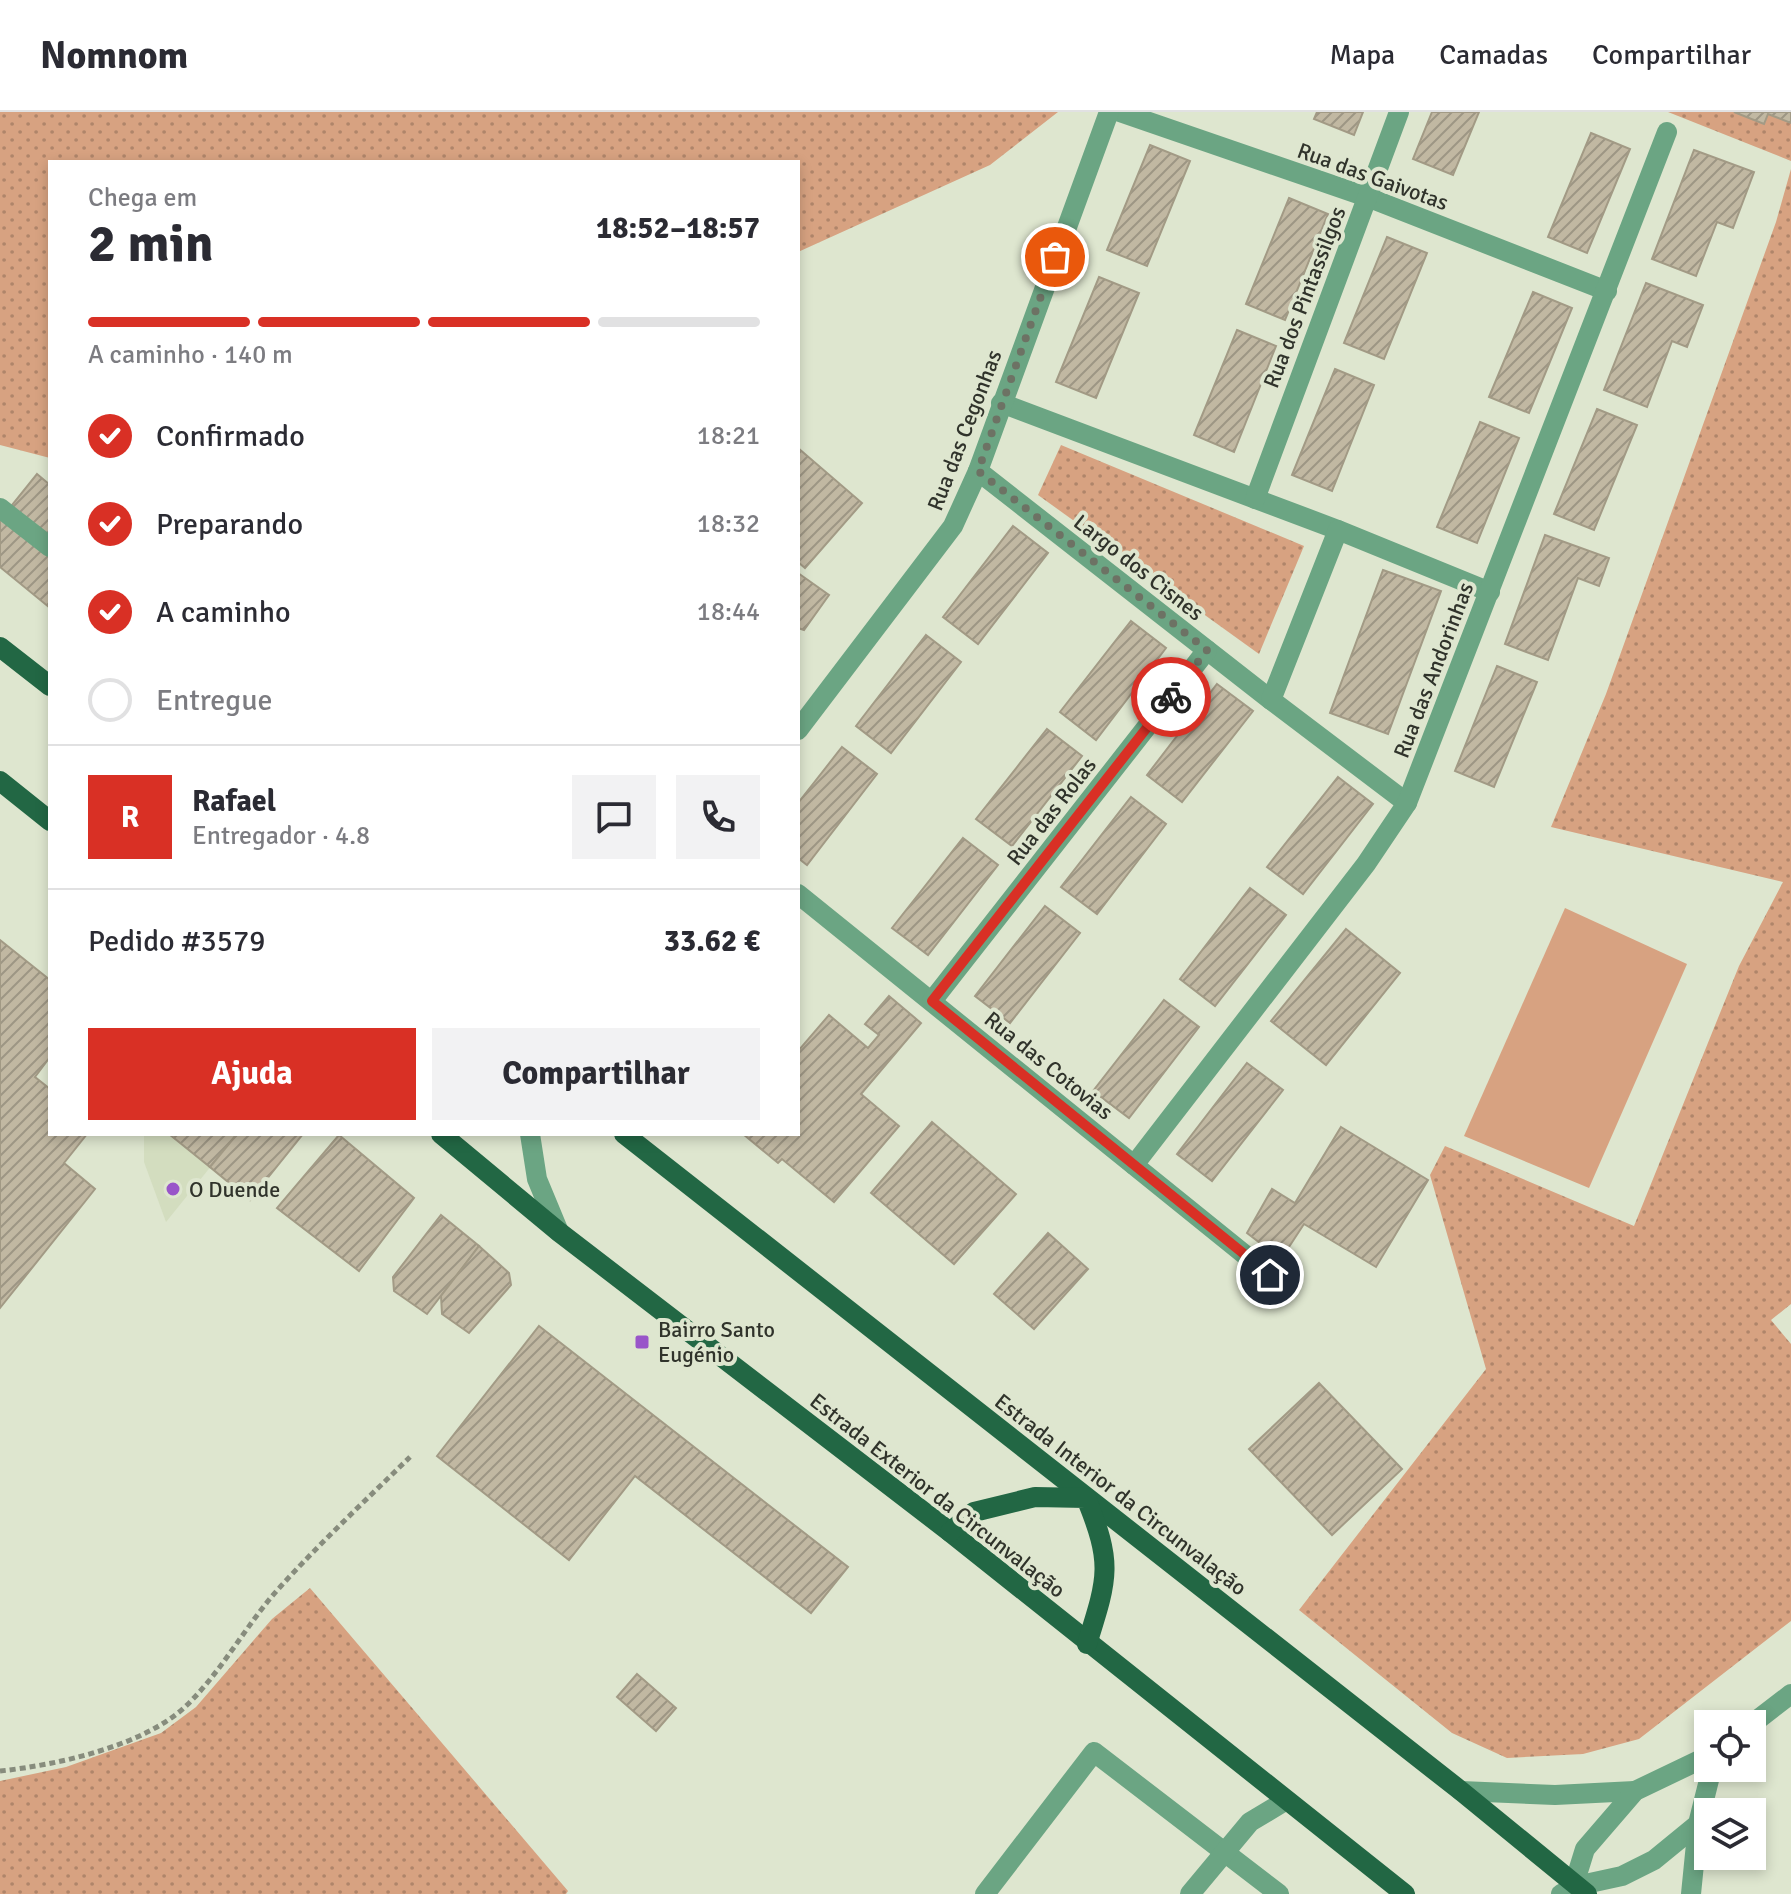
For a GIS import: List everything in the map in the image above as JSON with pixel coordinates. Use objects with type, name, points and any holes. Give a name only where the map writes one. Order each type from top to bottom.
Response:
[{"type":"main road","points":[[0,647],[48,684]]},
{"type":"main road","points":[[0,781],[48,819]]},
{"type":"main road","name":"Estrada Exterior da Circunvalação","points":[[443,1136],[559,1232],[950,1532],[1405,1894]]},
{"type":"main road","name":"Estrada Interior da Circunvalação","points":[[627,1136],[1461,1791],[1574,1892]]},
{"type":"main road","points":[[950,1532],[974,1512],[1035,1497],[1086,1498],[1105,1544],[1105,1588],[1087,1644]]},
{"type":"street","name":"Rua das Cegonhas","points":[[800,727],[953,526],[978,471],[1109,112]]},
{"type":"street","name":"Rua das Gaivotas","points":[[1120,112],[1367,197],[1607,291]]},
{"type":"street","name":"Rua dos Pintassilgos","points":[[1255,499],[1399,112]]},
{"type":"street","name":"Rua das Andorinhas","points":[[1134,1165],[1366,864],[1407,803],[1667,132]]},
{"type":"street","points":[[1001,403],[1338,530],[1490,592]]},
{"type":"street","name":"Largo dos Cisnes","points":[[978,471],[1407,803]]},
{"type":"street","points":[[0,508],[48,545]]},
{"type":"street","points":[[1271,700],[1338,530]]},
{"type":"street","name":"Rua das Rolas","points":[[932,1001],[1207,650]]},
{"type":"street","name":"Rua das Cotovias","points":[[800,896],[1270,1275]]},
{"type":"street","points":[[530,1136],[537,1179],[559,1232]]},
{"type":"street","points":[[1766,1713],[1791,1694]]},
{"type":"street","points":[[985,1894],[1094,1752],[1279,1894]]},
{"type":"street","points":[[1461,1791],[1555,1795],[1635,1791],[1694,1763]]},
{"type":"street","points":[[1635,1791],[1585,1849],[1577,1866],[1574,1892],[1633,1871],[1654,1860],[1694,1827]]},
{"type":"street","points":[[1190,1894],[1250,1822],[1285,1801]]},
{"type":"street","points":[[1691,1894],[1694,1864]]},
{"type":"path","points":[[0,1771],[108,1747],[151,1730],[179,1713],[212,1677],[281,1585],[410,1457]]},
{"type":"shaded area","points":[[0,112],[1058,112],[990,165],[800,251],[800,160],[48,160],[48,457],[0,445]]},
{"type":"shaded area","points":[[1668,112],[1791,112],[1791,161]]},
{"type":"shaded area","points":[[1791,169],[1791,1304],[1771,1320],[1791,1344],[1791,1621],[1639,1739],[1583,1754],[1507,1758],[1452,1733],[1299,1610],[1486,1369],[1430,1175],[1445,1146],[1634,1226],[1739,966],[1783,882],[1551,827],[1606,694],[1776,222]]},
{"type":"shaded area","points":[[1061,445],[1304,546],[1259,654],[1038,495]]},
{"type":"shaded area","points":[[1565,908],[1687,964],[1589,1188],[1464,1136]]},
{"type":"shaded area","name":"O Duende","points":[[144,1136],[235,1136],[166,1222],[144,1162]]},
{"type":"shaded area","points":[[310,1588],[568,1891],[566,1894],[0,1894],[0,1781],[66,1767],[161,1733],[196,1707],[272,1619]]},
{"type":"building","points":[[1317,112],[1363,112],[1354,135],[1314,119]]},
{"type":"building","points":[[1432,112],[1479,112],[1453,175],[1413,159]]},
{"type":"building","points":[[1734,112],[1791,112],[1791,123],[1768,114],[1764,124]]},
{"type":"building","points":[[1591,133],[1630,149],[1587,253],[1548,237]]},
{"type":"building","points":[[1150,145],[1190,161],[1147,266],[1107,250]]},
{"type":"building","points":[[1694,150],[1754,172],[1733,228],[1717,222],[1696,276],[1652,259]]},
{"type":"building","points":[[1289,198],[1328,214],[1285,320],[1246,304]]},
{"type":"building","points":[[1387,237],[1427,253],[1384,359],[1344,343]]},
{"type":"building","points":[[1099,277],[1139,293],[1096,398],[1056,382]]},
{"type":"building","points":[[1646,283],[1703,305],[1687,347],[1672,341],[1647,407],[1604,390]]},
{"type":"building","points":[[1533,292],[1572,308],[1529,413],[1489,397]]},
{"type":"building","points":[[1237,330],[1276,346],[1234,452],[1194,435]]},
{"type":"building","points":[[1335,369],[1374,385],[1332,491],[1292,475]]},
{"type":"building","points":[[1597,409],[1637,425],[1594,530],[1554,514]]},
{"type":"building","points":[[1480,422],[1519,438],[1477,543],[1437,527]]},
{"type":"building","points":[[800,450],[862,503],[805,568],[800,564]]},
{"type":"building","points":[[37,474],[48,483],[48,606],[0,567],[0,520]]},
{"type":"building","points":[[1013,526],[1048,553],[978,644],[943,617]]},
{"type":"building","points":[[1545,535],[1609,558],[1599,586],[1578,578],[1548,660],[1505,644]]},
{"type":"building","points":[[1383,570],[1441,591],[1388,734],[1330,713]]},
{"type":"building","points":[[800,574],[829,595],[804,630],[800,629]]},
{"type":"building","points":[[1131,621],[1166,648],[1096,740],[1060,712]]},
{"type":"building","points":[[926,635],[961,662],[891,753],[856,726]]},
{"type":"building","points":[[1497,666],[1537,682],[1494,787],[1455,771]]},
{"type":"building","points":[[1217,684],[1253,711],[1182,802],[1147,775]]},
{"type":"building","points":[[1047,729],[1082,756],[1012,846],[976,819]]},
{"type":"building","points":[[842,747],[877,774],[807,865],[800,860],[800,800]]},
{"type":"building","points":[[1338,777],[1373,804],[1303,894],[1267,867]]},
{"type":"building","points":[[1131,797],[1166,824],[1097,914],[1061,887]]},
{"type":"building","points":[[963,838],[998,865],[928,955],[892,928]]},
{"type":"building","points":[[1250,888],[1286,915],[1215,1006],[1180,979]]},
{"type":"building","points":[[1045,906],[1080,933],[1010,1023],[975,996]]},
{"type":"building","points":[[1346,929],[1400,973],[1326,1065],[1271,1021]]},
{"type":"building","points":[[0,940],[48,978],[48,1060],[35,1077],[48,1087],[48,1136],[85,1136],[64,1163],[95,1189],[0,1308]]},
{"type":"building","points":[[889,996],[921,1023],[861,1094],[899,1126],[834,1202],[782,1159],[778,1163],[745,1136],[800,1136],[800,1049],[829,1015],[868,1048],[879,1035],[865,1024]]},
{"type":"building","points":[[1164,1000],[1199,1027],[1129,1118],[1093,1091]]},
{"type":"building","points":[[1247,1063],[1283,1090],[1212,1181],[1177,1154]]},
{"type":"building","points":[[932,1122],[1016,1194],[954,1264],[871,1193]]},
{"type":"building","points":[[1341,1127],[1428,1180],[1376,1267],[1304,1224],[1281,1259],[1247,1233],[1272,1189],[1295,1203]]},
{"type":"building","points":[[171,1136],[235,1136],[210,1167]]},
{"type":"building","points":[[235,1136],[301,1136],[250,1200],[210,1167]]},
{"type":"building","points":[[338,1136],[414,1198],[359,1271],[277,1208]]},
{"type":"building","points":[[441,1215],[479,1246],[427,1314],[394,1291],[393,1277]]},
{"type":"building","points":[[1048,1233],[1088,1269],[1034,1329],[994,1294]]},
{"type":"building","points":[[479,1246],[509,1273],[511,1285],[469,1333],[442,1314],[441,1296]]},
{"type":"building","points":[[539,1326],[848,1567],[811,1613],[635,1476],[569,1560],[437,1456]]},
{"type":"building","points":[[1319,1383],[1402,1469],[1332,1535],[1249,1449]]},
{"type":"building","points":[[637,1674],[676,1708],[656,1731],[617,1697]]},
{"type":"way so far","points":[[1055,257],[978,471],[1207,650],[1171,697]]},
{"type":"place","name":"O Duende","points":[[173,1189]]},
{"type":"place","name":"Bairro Santo Eugénio","points":[[642,1342]]},
{"type":"route","points":[[1171,697],[932,1001],[1270,1275]]}]
